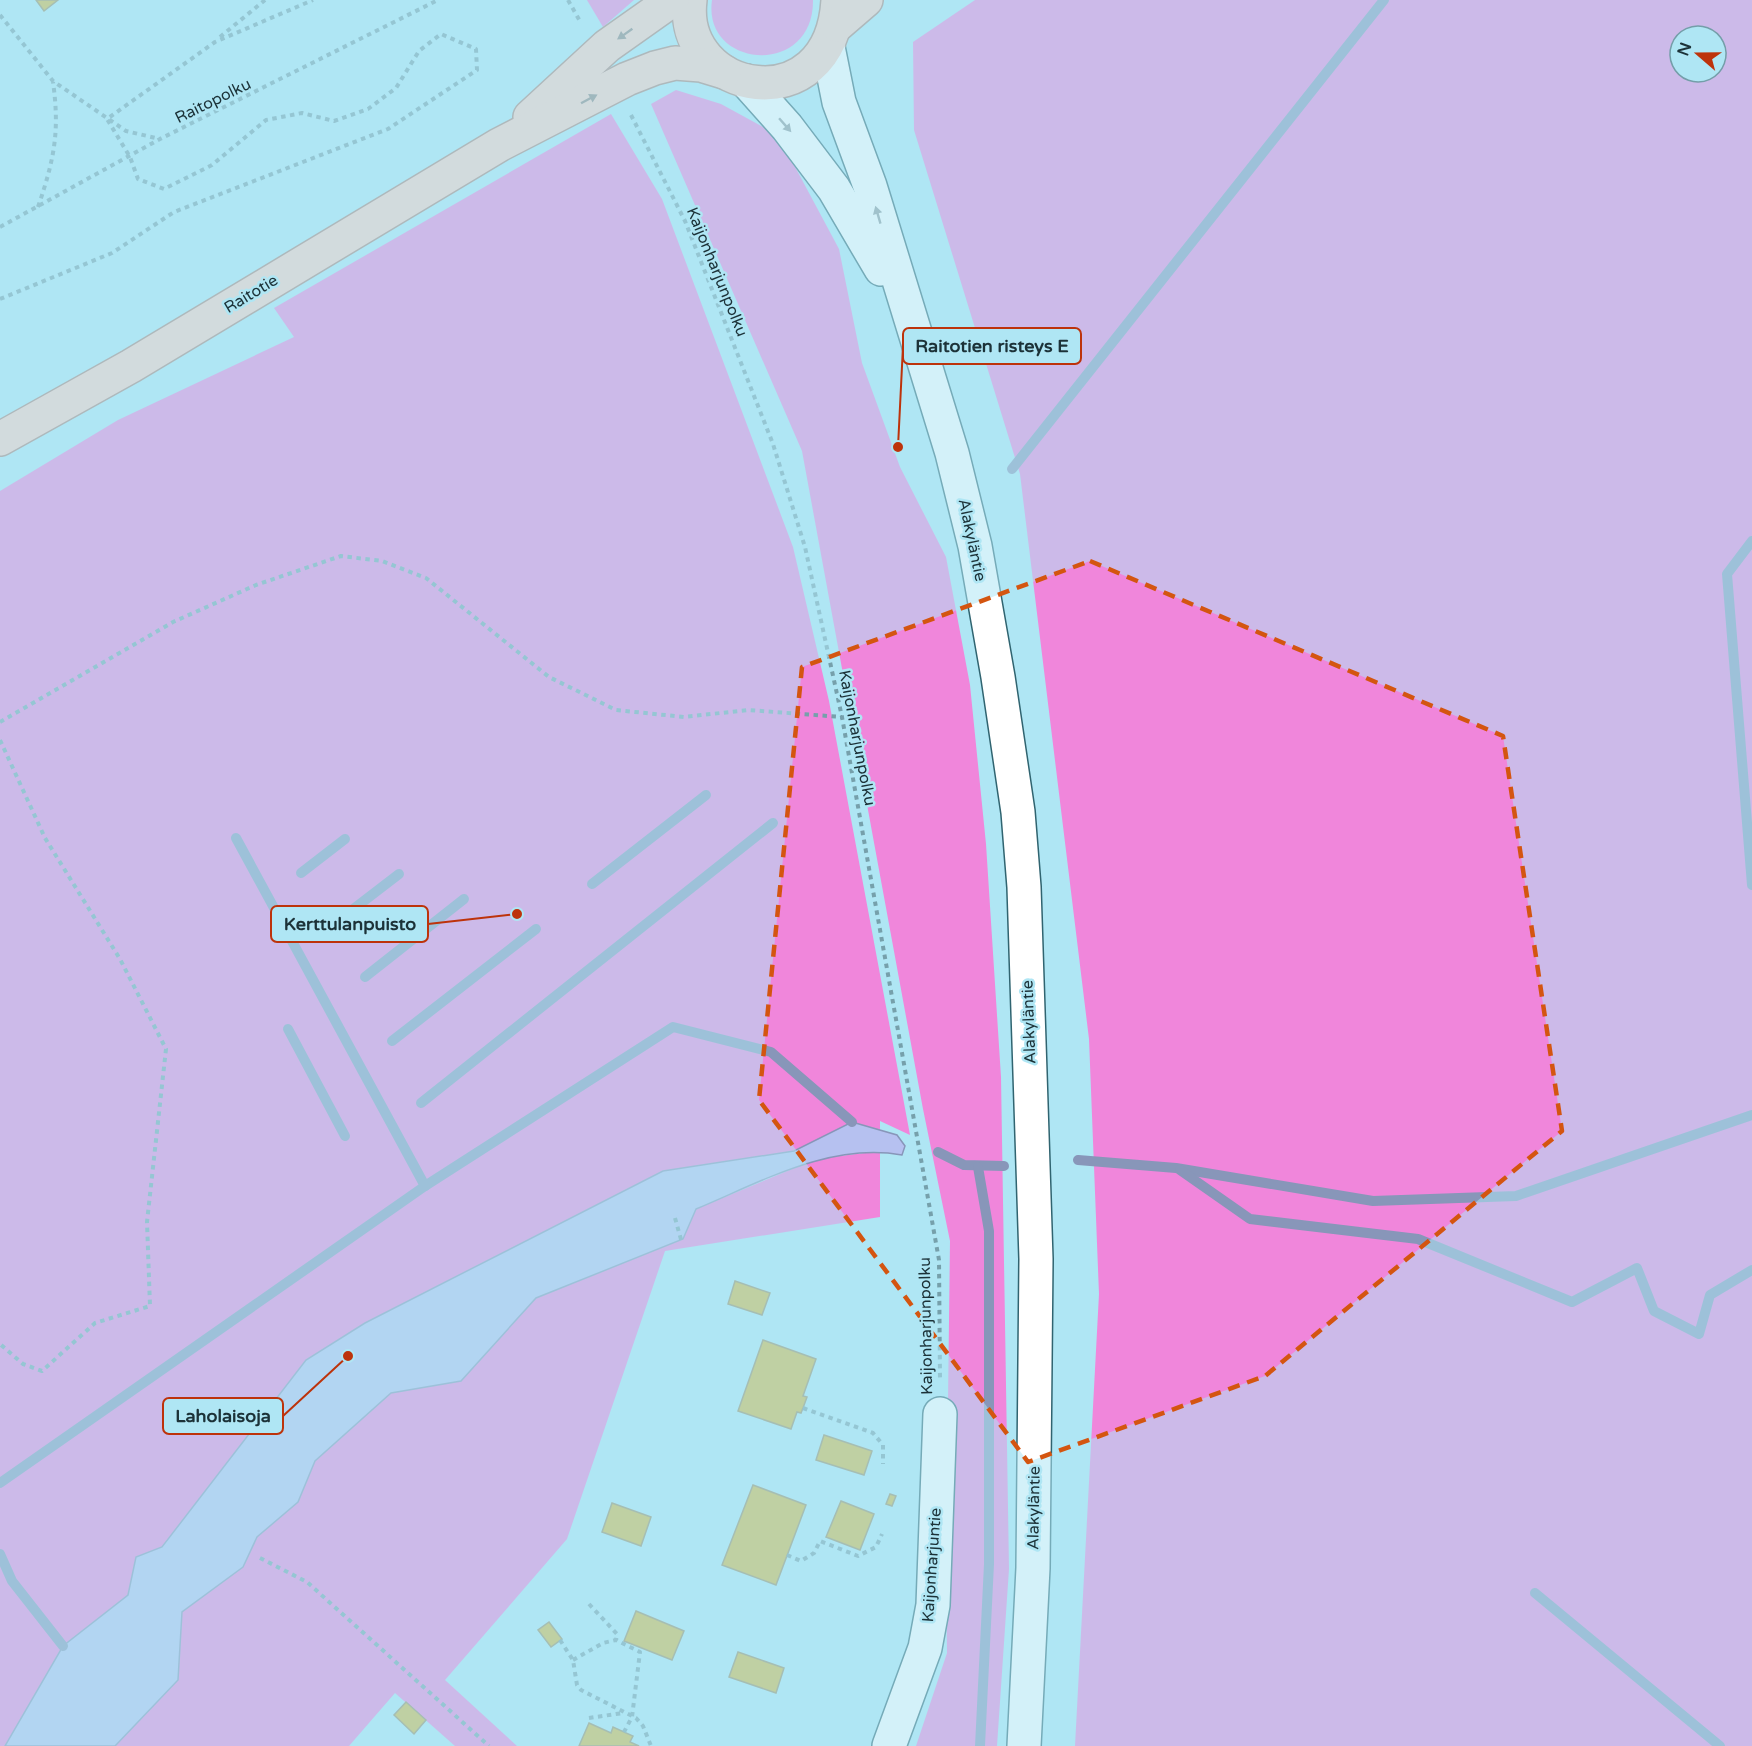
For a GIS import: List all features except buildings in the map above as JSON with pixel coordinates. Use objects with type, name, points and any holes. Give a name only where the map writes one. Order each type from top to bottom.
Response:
[{"type":"main road","name":"Raitotie","points":[[500,145],[607,46],[672,0]]},
{"type":"main road","points":[[690,0],[689,11],[694,34],[705,56],[735,76]]},
{"type":"main road","points":[[834,24],[866,0]]},
{"type":"main road","name":"Raitotie","points":[[0,439],[131,366],[500,145],[627,79],[675,63],[701,65],[735,76],[769,83],[792,78],[813,65],[834,24]]},
{"type":"main road","name":"Alakyläntie","points":[[834,24],[839,102],[870,186],[906,311],[951,453],[975,546],[1002,699],[1018,812],[1024,887],[1036,1271],[1033,1568],[1024,1746]]},
{"type":"main road","name":"Alakyläntie","points":[[735,76],[787,127],[834,189],[906,311]]},
{"type":"main road","name":"Kaijonharjuntie","points":[[889,1746],[925,1648],[933,1605],[940,1414]]},
{"type":"path","points":[[107,118],[215,42],[265,0]]},
{"type":"path","points":[[215,42],[314,0]]},
{"type":"path","name":"Raitopolku","points":[[0,228],[160,140],[438,0]]},
{"type":"path","points":[[568,0],[584,28]]},
{"type":"path","points":[[0,15],[53,81],[126,131],[160,140]]},
{"type":"path","points":[[0,299],[112,253],[174,212],[388,129],[477,70],[476,49],[441,34],[419,51],[396,88],[368,109],[334,121],[302,113],[266,120],[212,165],[164,189],[138,179],[130,157],[107,118]]},
{"type":"path","points":[[38,207],[54,160],[57,113],[53,81]]},
{"type":"path","name":"Kaijonharjunpolku","points":[[628,109],[685,221],[773,444],[805,547],[842,717],[939,1260],[940,1414]]},
{"type":"path","points":[[0,722],[173,622],[256,585],[341,556],[382,561],[426,578],[549,677],[616,710],[684,717],[748,710],[842,717]]},
{"type":"path","points":[[0,740],[45,838],[120,959],[166,1049],[147,1222],[150,1306],[95,1323],[42,1371],[22,1364],[0,1344]]},
{"type":"path","points":[[675,1218],[682,1244]]},
{"type":"path","points":[[803,1408],[873,1433],[883,1445],[883,1464]]},
{"type":"path","points":[[787,1555],[801,1561],[814,1553],[820,1541],[858,1556],[876,1547],[882,1534]]},
{"type":"path","points":[[260,1558],[307,1582],[489,1746]]},
{"type":"path","points":[[589,1604],[617,1634],[616,1640]]},
{"type":"path","points":[[560,1640],[573,1660],[581,1690],[632,1716],[643,1726],[651,1746]]},
{"type":"path","points":[[573,1660],[603,1643],[616,1640],[640,1652],[632,1716],[624,1732]]},
{"type":"path","points":[[589,1718],[624,1712]]},
{"type":"highlighted area","points":[[1090,561],[1503,736],[1562,1131],[1265,1376],[1028,1462],[759,1100],[802,667]]},
{"type":"shaded area","points":[[587,0],[634,0],[603,27]]},
{"type":"shaded area","points":[[712,0],[813,0],[809,25],[796,43],[779,52],[759,55],[740,51],[724,40],[714,23]]},
{"type":"shaded area","points":[[975,0],[1752,0],[1752,1746],[1075,1746],[1099,1294],[1089,1039],[1020,474],[914,130],[913,42]]},
{"type":"shaded area","points":[[676,90],[721,104],[778,135],[839,249],[862,363],[900,467],[946,557],[970,685],[986,844],[1001,1077],[1009,1569],[997,1746],[916,1746],[947,1653],[950,1241],[923,1109],[802,451],[651,104]]},
{"type":"shaded area","points":[[611,114],[662,199],[793,547],[829,701],[910,1135],[880,1121],[880,1130],[852,1122],[794,1151],[663,1171],[365,1323],[306,1360],[162,1547],[136,1557],[128,1595],[63,1646],[14,1734],[5,1746],[0,1746],[0,491],[118,420],[294,337],[274,308]]},
{"type":"shaded area","points":[[880,1151],[880,1217],[665,1251],[567,1539],[445,1680],[517,1746],[455,1746],[395,1693],[349,1746],[115,1746],[178,1680],[181,1612],[243,1567],[257,1537],[298,1502],[315,1461],[391,1393],[461,1381],[536,1298],[683,1239],[696,1209],[816,1159]]},
{"type":"water","points":[[852,1122],[897,1135],[905,1146],[902,1155],[875,1152],[822,1159],[796,1167],[696,1209],[683,1239],[536,1298],[461,1381],[391,1393],[315,1461],[298,1502],[257,1537],[243,1567],[182,1612],[178,1680],[115,1746],[5,1746],[63,1646],[128,1595],[136,1557],[162,1547],[306,1360],[365,1323],[663,1171],[794,1151]]},
{"type":"waterway","points":[[1012,469],[1384,0]]},
{"type":"waterway","points":[[1752,541],[1727,574],[1752,885]]},
{"type":"waterway","points":[[592,884],[706,795]]},
{"type":"waterway","points":[[421,1103],[773,823]]},
{"type":"waterway","points":[[236,838],[425,1186]]},
{"type":"waterway","points":[[301,873],[345,839]]},
{"type":"waterway","points":[[330,927],[399,874]]},
{"type":"waterway","points":[[365,977],[464,899]]},
{"type":"waterway","points":[[392,1041],[536,929]]},
{"type":"waterway","points":[[0,1483],[425,1186],[673,1027],[771,1052],[852,1122]]},
{"type":"waterway","points":[[288,1029],[345,1136]]},
{"type":"waterway","points":[[1078,1160],[1176,1168],[1373,1201],[1516,1196],[1752,1115]]},
{"type":"waterway","points":[[938,1152],[964,1165],[1004,1166]]},
{"type":"waterway","points":[[978,1167],[989,1231],[989,1564],[980,1746]]},
{"type":"waterway","points":[[1180,1170],[1250,1219],[1418,1239],[1572,1302],[1637,1268],[1654,1311],[1699,1334],[1710,1295],[1752,1270]]},
{"type":"waterway","points":[[0,1554],[12,1581],[63,1646]]},
{"type":"waterway","points":[[1535,1593],[1720,1746]]},
{"type":"place","name":"Raitotien risteys E","points":[[898,447]]},
{"type":"place","name":"Kerttulanpuisto","points":[[517,914]]},
{"type":"place","name":"Laholaisoja","points":[[348,1356]]}]
